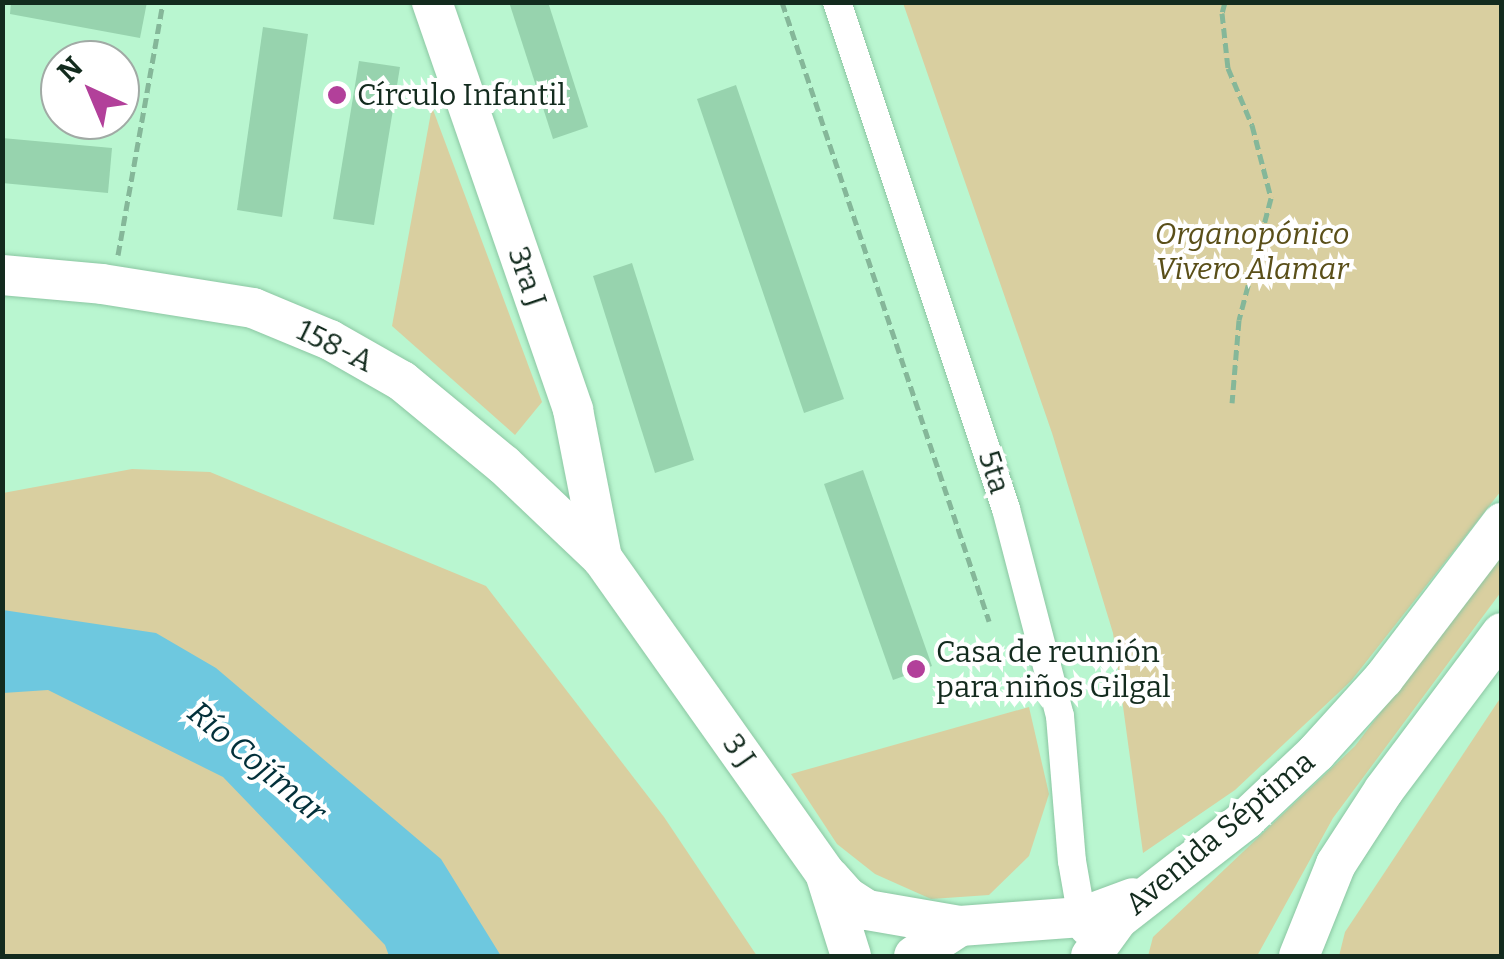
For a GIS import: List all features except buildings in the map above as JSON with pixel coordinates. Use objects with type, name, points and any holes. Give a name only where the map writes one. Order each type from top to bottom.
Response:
[{"type":"street","name":"3ra J","points":[[432,2],[573,410],[602,558]]},
{"type":"street","name":"5ta","points":[[837,2],[1006,509],[1060,716],[1072,862],[1085,947]]},
{"type":"street","name":"158-A","points":[[2,276],[113,286],[253,308],[330,340],[402,381],[504,465],[602,558]]},
{"type":"street","name":"Avenida Séptima","points":[[1085,947],[1103,936],[1150,890],[1245,820],[1316,752],[1384,678],[1502,524]]},
{"type":"street","name":"3 J","points":[[602,558],[825,873],[852,956]]},
{"type":"street","points":[[1303,950],[1344,852],[1502,633]]},
{"type":"street","points":[[1017,921],[1055,895],[1072,862]]},
{"type":"street","points":[[825,873],[846,897],[867,910],[960,926],[1017,921],[1085,947]]},
{"type":"street","points":[[914,956],[960,926]]},
{"type":"path","points":[[113,286],[164,2]]},
{"type":"path","points":[[782,2],[990,621]]},
{"type":"path","points":[[1225,2],[1222,13],[1228,68],[1252,125],[1271,198],[1240,320],[1232,404]]},
{"type":"green space","name":"Organopónico Vivero Alamar","points":[[903,3],[1501,3],[1501,491],[1351,681],[1235,790],[1143,853],[1113,633],[1052,433]]},
{"type":"green space","points":[[432,107],[542,402],[515,435],[392,326]]},
{"type":"green space","points":[[132,469],[210,472],[486,586],[664,817],[757,956],[3,956],[3,493]]},
{"type":"green space","points":[[1501,554],[1501,592],[1333,818],[1257,956],[1148,956],[1153,937],[1355,746]]},
{"type":"green space","points":[[1501,697],[1501,956],[1339,956],[1345,932]]},
{"type":"green space","points":[[1029,707],[1049,794],[1029,856],[989,895],[931,899],[875,874],[837,844],[791,774]]},
{"type":"water","name":"Río Cojímar","points":[[3,610],[156,633],[216,668],[441,859],[501,956],[389,956],[385,945],[223,777],[48,690],[3,693]]},
{"type":"place","name":"Círculo Infantil","points":[[337,95]]},
{"type":"place","name":"Casa de reunión para niños Gilgal","points":[[916,669]]}]
